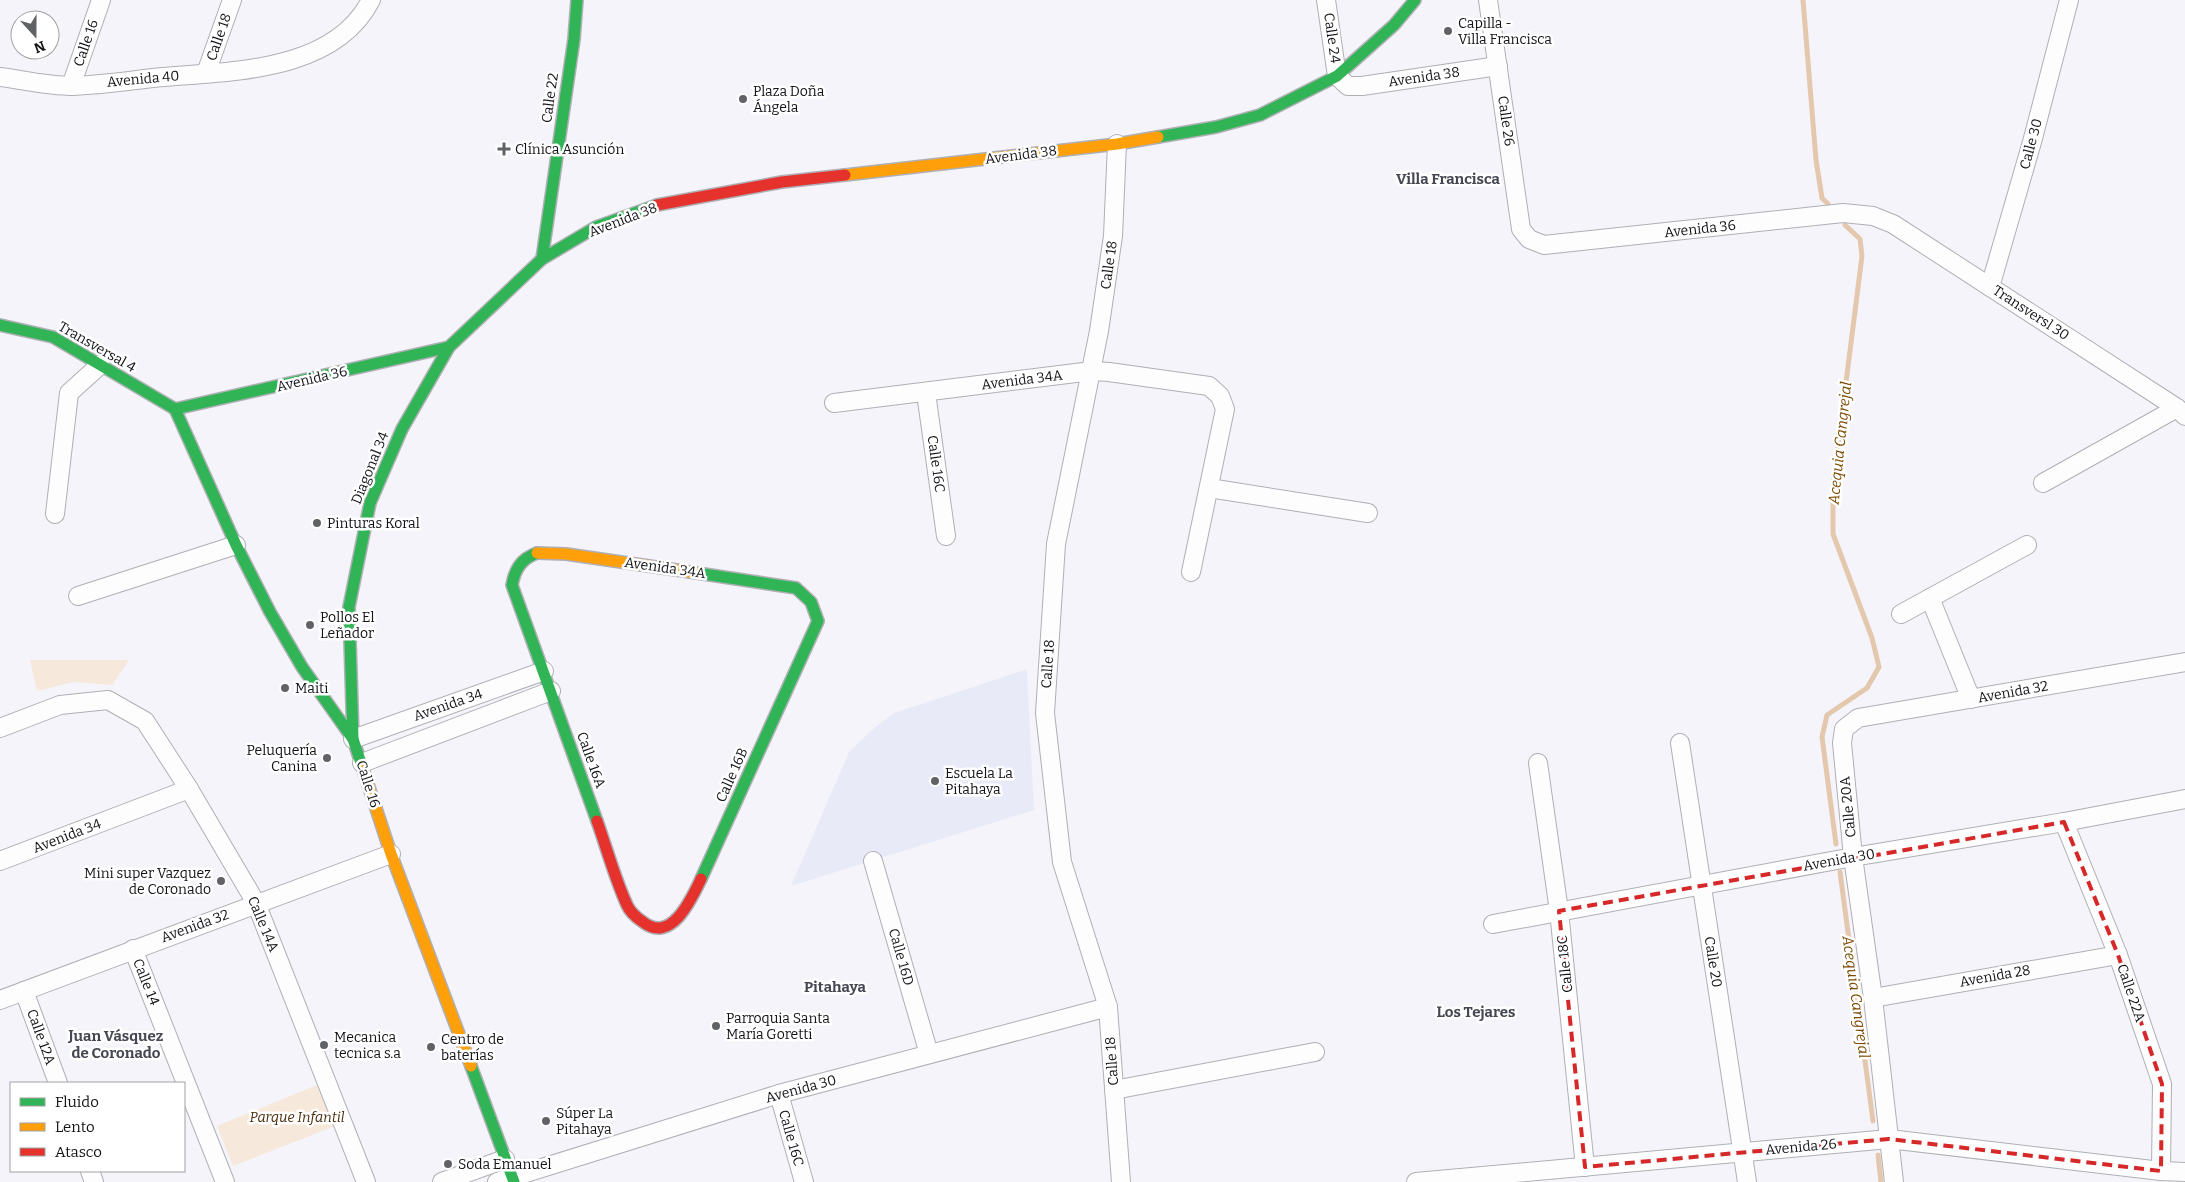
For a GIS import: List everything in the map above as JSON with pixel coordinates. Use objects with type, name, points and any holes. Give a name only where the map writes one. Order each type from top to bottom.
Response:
[{"type":"street","name":"Calle 16","points":[[71,86],[100,0]]},
{"type":"street","name":"Calle 18","points":[[206,73],[232,0]]},
{"type":"street","name":"Avenida 40","points":[[0,77],[71,86],[206,73],[285,63],[322,48],[345,32],[365,12],[371,0]]},
{"type":"street","name":"Calle 22","points":[[542,259],[574,39],[577,0]]},
{"type":"street","name":"Calle 24","points":[[1326,0],[1337,76]]},
{"type":"street","points":[[1337,76],[1394,25],[1415,0]]},
{"type":"street","name":"Calle 26","points":[[1488,0],[1521,228],[1529,239]]},
{"type":"street","name":"Calle 30","points":[[1990,287],[2032,142],[2069,0]]},
{"type":"street","name":"Avenida 38","points":[[542,259],[596,227],[648,207],[782,182],[1117,144],[1216,127],[1260,115],[1337,76],[1348,86],[1362,86],[1498,66]]},
{"type":"street","name":"Calle 18","points":[[1117,144],[1113,236],[1092,372],[1056,544],[1045,713],[1062,862],[1108,1007],[1121,1182]]},
{"type":"street","name":"Avenida 36","points":[[1529,239],[1544,245],[1843,213],[1873,216]]},
{"type":"street","name":"Transversl 30","points":[[1873,216],[1892,224],[2181,412]]},
{"type":"street","name":"Diagonal 34","points":[[353,739],[349,607],[370,503],[402,429],[449,347],[542,259]]},
{"type":"street","name":"Transversal 4","points":[[0,325],[53,337],[175,409]]},
{"type":"street","name":"Avenida 36","points":[[175,409],[449,347]]},
{"type":"street","points":[[55,514],[68,394],[100,365]]},
{"type":"street","name":"Avenida 34A","points":[[834,403],[1092,372],[1109,372],[1209,386],[1220,396],[1225,409],[1191,572]]},
{"type":"street","name":"Calle 16C","points":[[926,393],[946,536]]},
{"type":"street","name":"Calle 16","points":[[175,409],[236,546],[270,612],[302,667],[353,739],[391,854],[505,1159],[508,1180]]},
{"type":"street","points":[[2043,483],[2181,412]]},
{"type":"street","points":[[1209,488],[1368,513]]},
{"type":"street","points":[[1901,614],[2027,545]]},
{"type":"street","points":[[78,596],[236,546]]},
{"type":"street","name":"Avenida 34A","points":[[512,585],[514,572],[520,562],[528,556],[537,553],[566,554],[796,588],[810,600],[816,609],[818,620]]},
{"type":"street","name":"Calle 16A","points":[[512,585],[628,907],[638,920],[649,928],[659,929]]},
{"type":"street","points":[[1930,598],[1971,699]]},
{"type":"street","name":"Calle 16B","points":[[659,929],[674,923],[685,911],[694,894],[818,620]]},
{"type":"street","name":"Avenida 32","points":[[1844,729],[1858,718],[2185,662]]},
{"type":"street","name":"Avenida 34","points":[[353,739],[544,671]]},
{"type":"street","name":"Avenida 34","points":[[362,763],[551,691]]},
{"type":"street","name":"Calle 14A","points":[[0,728],[60,705],[108,700],[145,721],[189,789],[256,903],[366,1182]]},
{"type":"street","name":"Calle 20A","points":[[1844,729],[1842,743],[1853,857],[1873,998],[1894,1182]]},
{"type":"street","name":"Calle 20","points":[[1680,743],[1747,1182]]},
{"type":"street","name":"Calle 18C","points":[[1538,763],[1560,911],[1585,1167]]},
{"type":"street","name":"Avenida 34","points":[[0,861],[189,789]]},
{"type":"street","name":"Avenida 30","points":[[1493,924],[1853,857],[2064,822],[2185,799]]},
{"type":"street","name":"Calle 22A","points":[[2064,822],[2118,954],[2162,1084],[2161,1171]]},
{"type":"street","name":"Avenida 32","points":[[0,1000],[391,854]]},
{"type":"street","name":"Calle 16D","points":[[874,861],[929,1054]]},
{"type":"street","name":"Calle 14","points":[[133,949],[225,1182]]},
{"type":"street","name":"Avenida 28","points":[[1873,998],[2118,954]]},
{"type":"street","name":"Calle 12A","points":[[24,991],[58,1082]]},
{"type":"street","name":"Avenida 30","points":[[508,1180],[778,1094],[1108,1007]]},
{"type":"street","points":[[1114,1090],[1314,1052]]},
{"type":"street","name":"Calle 16C","points":[[778,1094],[804,1182]]},
{"type":"street","name":"Avenida 26","points":[[1416,1182],[1889,1139],[2161,1171],[2185,1172]]},
{"type":"street","points":[[442,1182],[505,1159]]},
{"type":"highlighted area","points":[[2064,822],[2118,955],[2162,1084],[2161,1171],[1889,1139],[1585,1167],[1559,911]]},
{"type":"shaded area","name":"Escuela La Pitahaya","points":[[1027,669],[1034,810],[791,886],[849,752],[872,730],[894,713]]},
{"type":"green space","points":[[30,660],[129,660],[112,685],[73,682],[37,691]]},
{"type":"green space","name":"Parque Infantil","points":[[319,1084],[335,1126],[233,1166],[217,1126]]},
{"type":"waterway","name":"Acequia Cangrejal","points":[[1803,0],[1816,160],[1822,198],[1828,204]]},
{"type":"waterway","name":"Acequia Cangrejal","points":[[1836,844],[1822,737],[1827,715],[1867,688],[1879,667],[1872,638],[1833,534],[1833,485],[1862,256],[1860,239],[1845,225]]},
{"type":"waterway","name":"Acequia Cangrejal","points":[[1840,872],[1873,1121]]},
{"type":"waterway","name":"Acequia Cangrejal","points":[[1878,1155],[1881,1182]]},
{"type":"traffic: fast","points":[[542,259],[574,39],[577,0]]},
{"type":"traffic: fast","points":[[1158,137],[1216,127],[1260,115],[1337,76],[1394,25],[1415,0]]},
{"type":"traffic: fast","points":[[353,739],[349,607],[370,503],[402,429],[449,347],[542,259],[596,227],[657,205]]},
{"type":"traffic: fast","points":[[0,325],[53,337],[175,409]]},
{"type":"traffic: fast","points":[[175,409],[449,347]]},
{"type":"traffic: fast","points":[[175,409],[236,545],[270,612],[302,667],[353,739],[362,766]]},
{"type":"traffic: fast","points":[[537,553],[527,558],[520,565],[512,585],[597,821]]},
{"type":"traffic: fast","points":[[697,573],[796,588],[811,602],[818,621],[701,879]]},
{"type":"traffic: fast","points":[[471,1066],[514,1182]]},
{"type":"traffic: slow","points":[[845,175],[1117,144],[1158,137]]},
{"type":"traffic: slow","points":[[537,553],[566,554],[697,573]]},
{"type":"traffic: slow","points":[[362,766],[391,854],[471,1066]]},
{"type":"traffic: jam","points":[[657,205],[782,182],[845,175]]},
{"type":"traffic: jam","points":[[597,821],[627,905],[634,915],[643,922],[653,927],[662,928],[671,924],[686,908],[701,879]]},
{"type":"place","name":"Capilla - Villa Francisca","points":[[1448,31]]},
{"type":"place","name":"Plaza Doña Ángela","points":[[743,99]]},
{"type":"place","name":"Clínica Asunción","points":[[504,149]]},
{"type":"place","name":"Pinturas Koral","points":[[317,523]]},
{"type":"place","name":"Pollos El Leñador","points":[[310,625]]},
{"type":"place","name":"Maiti","points":[[285,688]]},
{"type":"place","name":"Peluquería Canina","points":[[327,758]]},
{"type":"place","name":"Escuela La Pitahaya","points":[[935,781]]},
{"type":"place","name":"Mini super Vazquez de Coronado","points":[[221,881]]},
{"type":"place","name":"Parroquia Santa María Goretti","points":[[716,1026]]},
{"type":"place","name":"Mecanica tecnica s.a","points":[[324,1045]]},
{"type":"place","name":"Centro de baterías","points":[[431,1047]]},
{"type":"place","name":"Súper La Pitahaya","points":[[546,1121]]},
{"type":"place","name":"Soda Emanuel","points":[[448,1164]]},
{"type":"district","name":"Villa Francisca","points":[[1448,179]]},
{"type":"district","name":"Pitahaya","points":[[835,987]]},
{"type":"district","name":"Los Tejares","points":[[1476,1012]]},
{"type":"district","name":"Juan Vásquez de Coronado","points":[[116,1044]]}]
